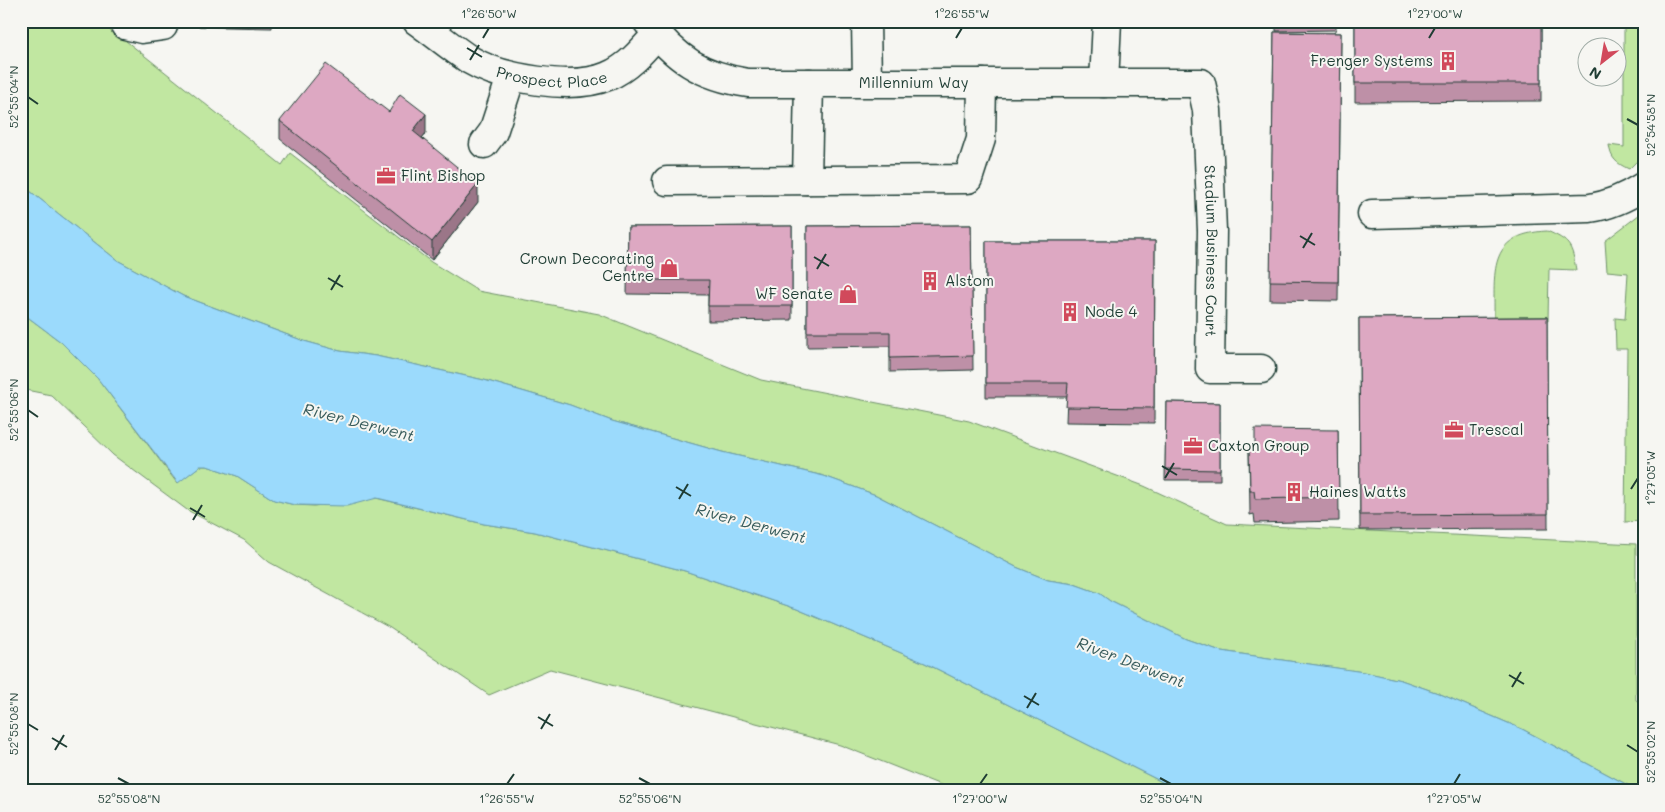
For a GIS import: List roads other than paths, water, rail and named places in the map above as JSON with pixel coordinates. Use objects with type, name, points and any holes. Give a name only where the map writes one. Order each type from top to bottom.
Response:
[{"type":"street","points":[[123,21],[125,25],[142,29],[163,26]]},
{"type":"street","name":"Prospect Place","points":[[417,21],[470,60],[511,77],[586,82],[600,79],[625,65],[652,28]]},
{"type":"street","points":[[866,21],[867,82]]},
{"type":"street","points":[[1104,83],[1107,21]]},
{"type":"street","name":"Millennium Way","points":[[652,28],[689,63],[722,78],[748,83],[1201,83]]},
{"type":"street","points":[[484,144],[493,132],[511,77]]},
{"type":"street","points":[[808,180],[810,83]]},
{"type":"street","points":[[666,180],[981,180],[982,83]]},
{"type":"street","name":"Stadium Business Court","points":[[1201,83],[1207,110],[1212,231],[1210,369],[1261,369]]},
{"type":"street","points":[[1372,214],[1590,208],[1603,206],[1627,197],[1644,186]]},
{"type":"water","name":"River Derwent","points":[[21,184],[117,260],[183,296],[304,341],[340,351],[376,356],[484,380],[570,405],[612,421],[722,452],[824,476],[876,495],[1016,567],[1048,580],[1074,584],[1099,593],[1110,601],[1186,639],[1221,651],[1364,672],[1401,680],[1438,693],[1522,729],[1639,791],[1180,791],[925,663],[797,609],[685,571],[535,532],[484,524],[377,498],[347,506],[295,505],[274,500],[237,476],[207,466],[200,466],[178,483],[98,379],[61,342],[21,312]]},
{"type":"place","name":"Frenger Systems","points":[[1448,61]]},
{"type":"place","name":"Flint Bishop","points":[[386,176]]},
{"type":"place","name":"Crown Decorating Centre","points":[[669,268]]},
{"type":"place","name":"Alstom","points":[[930,281]]},
{"type":"place","name":"WF Senate","points":[[848,294]]},
{"type":"place","name":"Node 4","points":[[1070,312]]},
{"type":"place","name":"Trescal","points":[[1454,430]]},
{"type":"place","name":"Caxton Group","points":[[1193,446]]},
{"type":"place","name":"Haines Watts","points":[[1294,492]]}]
